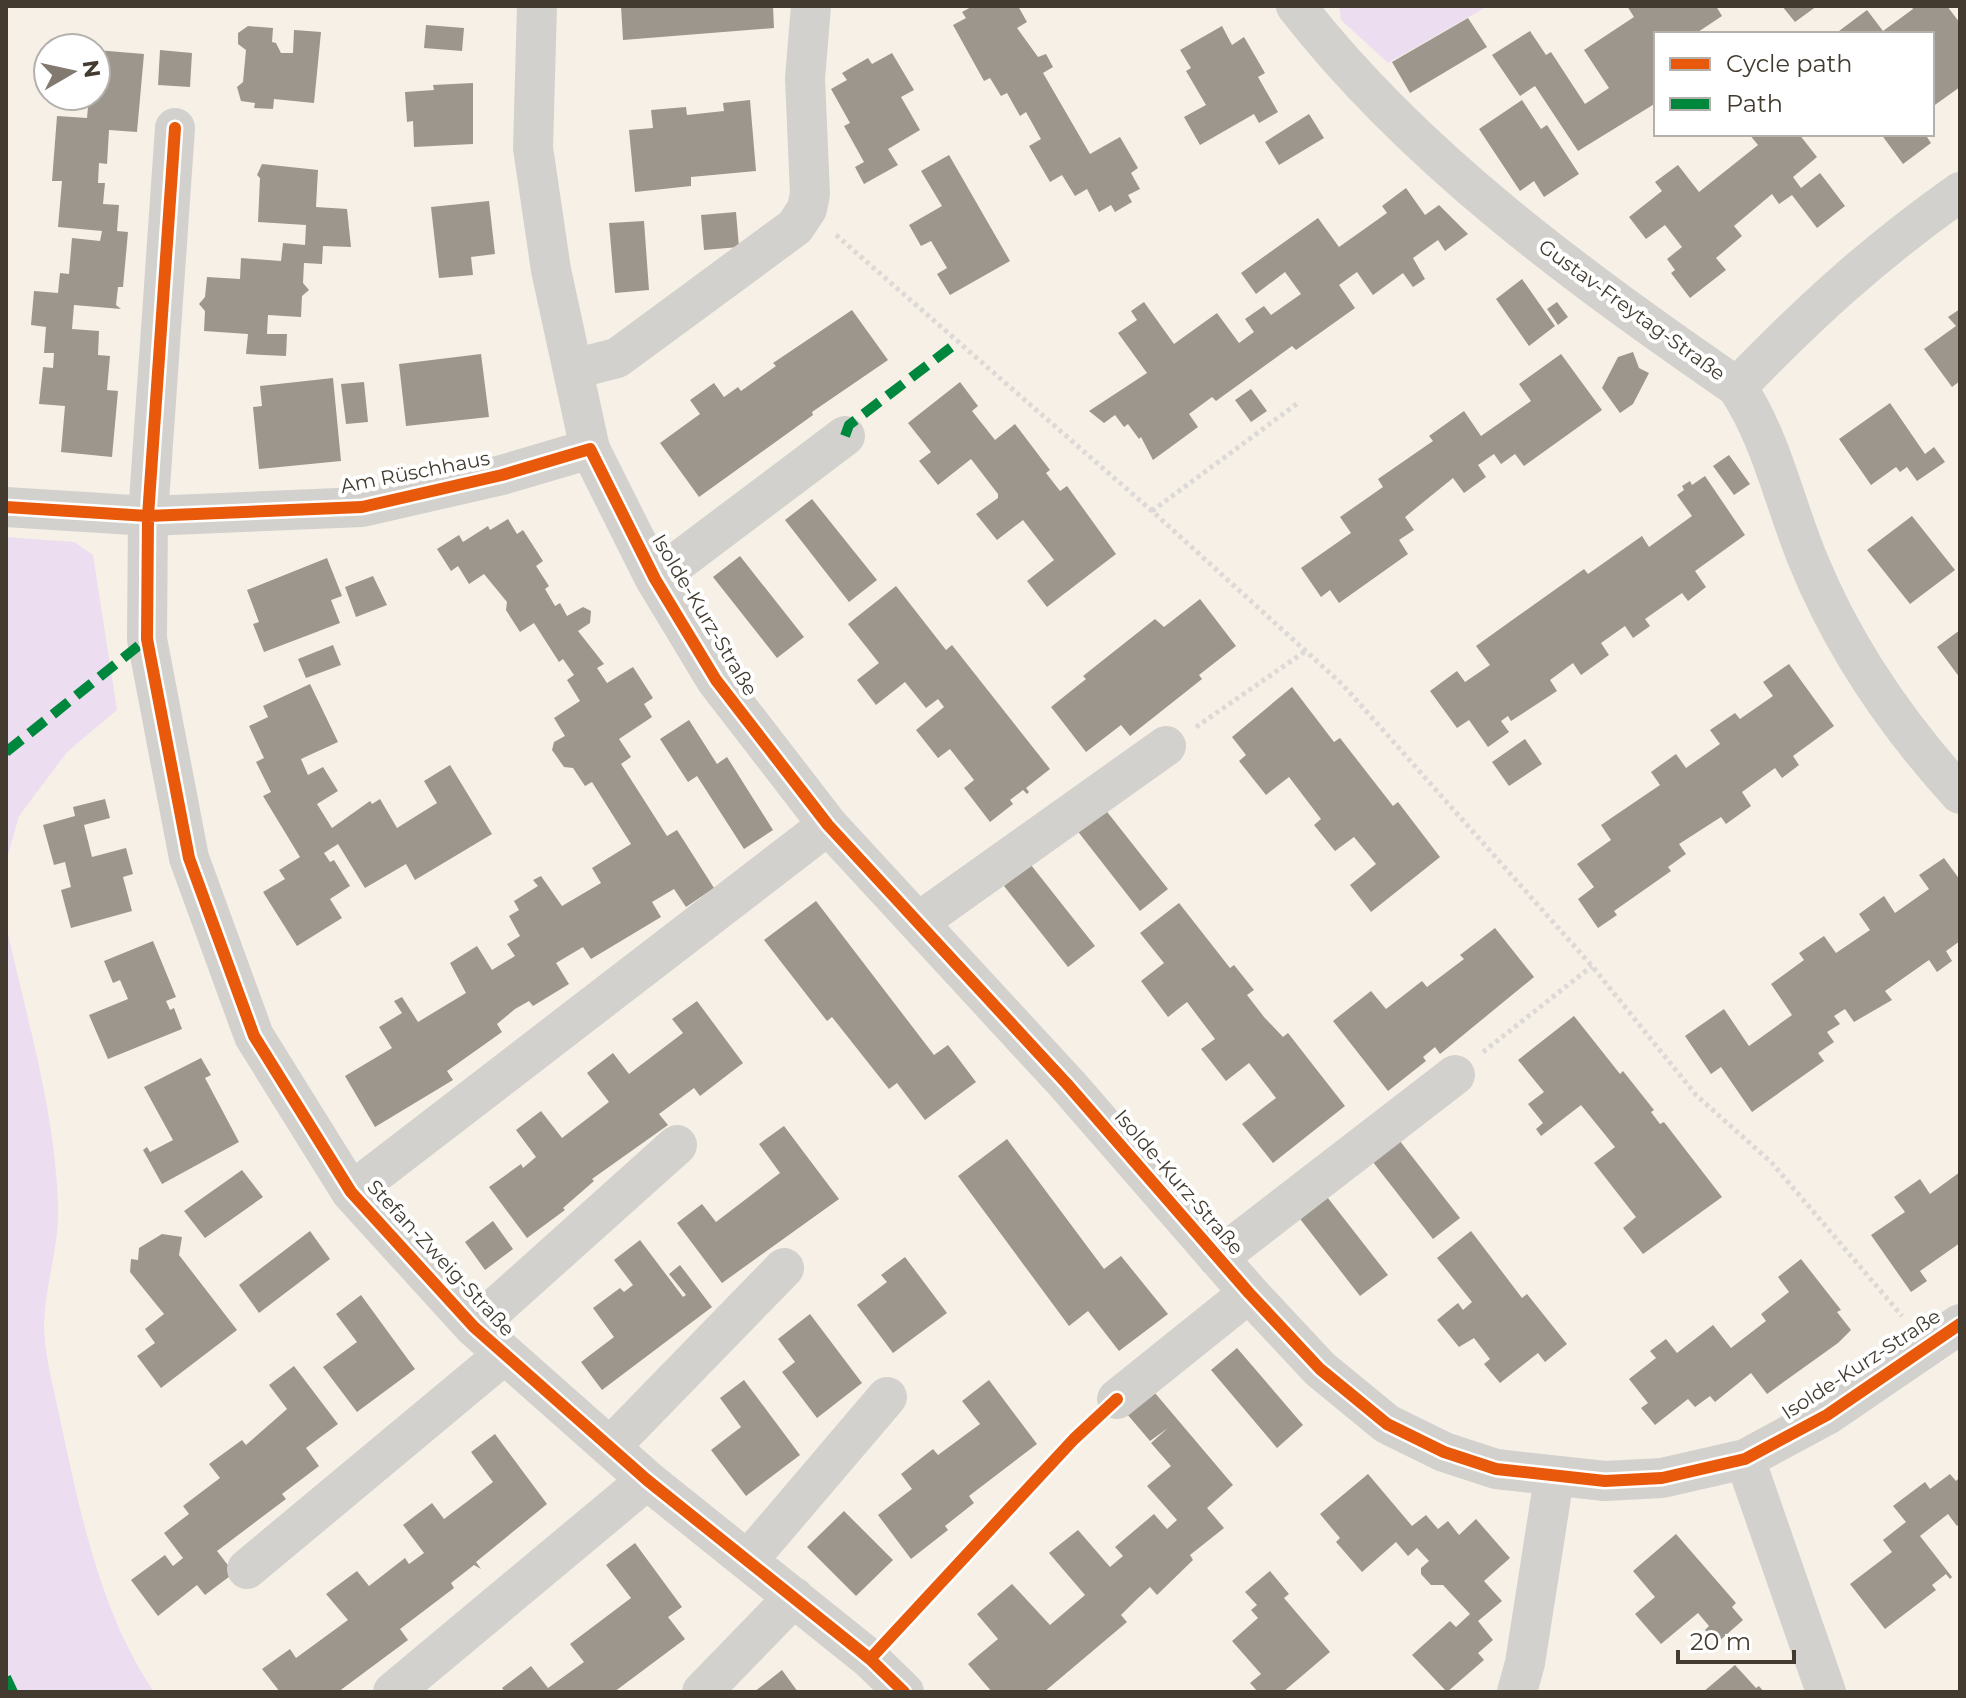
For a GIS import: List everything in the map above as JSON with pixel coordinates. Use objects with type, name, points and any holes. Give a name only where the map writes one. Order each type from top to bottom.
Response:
[{"type":"street","name":"Isolde-Kurz-Straße","points":[[537,6],[533,148],[551,270],[590,449],[655,579],[716,680],[828,825],[920,921],[1320,1369],[1387,1424],[1444,1452],[1496,1469],[1554,1478],[1605,1481],[1662,1478],[1745,1459],[1827,1415],[1960,1324]]},
{"type":"street","points":[[574,369],[617,358],[781,240],[807,209],[811,171],[805,78],[811,6]]},
{"type":"street","name":"Gustav-Freytag-Straße","points":[[1296,6],[1341,64],[1426,146],[1531,235],[1737,387],[1759,420],[1809,562],[1858,658],[1918,748],[1960,794]]},
{"type":"street","points":[[148,516],[175,128]]},
{"type":"street","points":[[1737,387],[1817,304],[1909,228],[1960,192]]},
{"type":"street","points":[[655,579],[845,436]]},
{"type":"street","name":"Am Rüschhaus","points":[[6,507],[148,516],[362,507],[502,475],[590,449]]},
{"type":"street","name":"Stefan-Zweig-Straße","points":[[148,516],[147,639],[189,858],[254,1036],[351,1192],[474,1327],[647,1480],[749,1559],[870,1659],[904,1692]]},
{"type":"street","points":[[920,921],[1166,746]]},
{"type":"street","name":"Stefan-Zweig-Straße","points":[[351,1192],[828,825]]},
{"type":"street","points":[[1218,1258],[1455,1075]]},
{"type":"street","points":[[474,1327],[677,1145]]},
{"type":"street","points":[[610,1447],[784,1268]]},
{"type":"street","points":[[1117,1399],[1249,1293]]},
{"type":"street","points":[[247,1569],[505,1354]]},
{"type":"street","points":[[749,1559],[887,1397]]},
{"type":"street","points":[[1745,1459],[1826,1692]]},
{"type":"street","points":[[1517,1692],[1525,1663],[1554,1478]]},
{"type":"street","points":[[393,1692],[647,1480]]},
{"type":"street","points":[[702,1692],[794,1597]]},
{"type":"path","points":[[807,209],[1307,650],[1423,773],[1592,966],[1696,1095],[1772,1163],[1927,1346]]},
{"type":"path","points":[[1152,511],[1298,403]]},
{"type":"path","points":[[1166,746],[1307,650]]},
{"type":"path","points":[[1455,1075],[1592,966]]},
{"type":"shaded area","points":[[1339,6],[1488,6],[1388,63],[1341,20]]},
{"type":"shaded area","points":[[6,537],[74,542],[93,555],[117,710],[67,752],[19,816],[6,862]]},
{"type":"shaded area","points":[[6,925],[46,1098],[56,1169],[58,1219],[44,1324],[50,1372],[94,1560],[119,1629],[154,1692],[6,1692]]},
{"type":"building","points":[[621,6],[773,6],[774,28],[623,40]]},
{"type":"building","points":[[973,6],[1018,6],[1027,22],[1017,28],[1038,57],[1046,54],[1053,67],[1043,73],[1090,154],[1120,137],[1138,168],[1131,173],[1140,189],[1128,195],[1132,202],[1115,212],[1111,205],[1099,212],[1087,189],[1075,196],[1062,175],[1050,182],[1029,146],[1041,139],[1026,112],[1020,116],[1007,93],[1001,96],[990,78],[984,81],[953,25],[966,18],[962,12]]},
{"type":"building","points":[[1627,6],[1716,6],[1722,16],[1698,32],[1654,32],[1654,104],[1578,151],[1535,86],[1520,96],[1492,55],[1530,31],[1546,55],[1551,52],[1585,104],[1609,88],[1584,50],[1634,17]]},
{"type":"building","points":[[1782,6],[1817,6],[1795,22]]},
{"type":"building","points":[[1911,6],[1947,6],[1960,23],[1960,87],[1934,106],[1934,32],[1838,32],[1867,10],[1883,31],[1913,9]]},
{"type":"building","points":[[1468,18],[1487,47],[1410,93],[1392,62]]},
{"type":"building","points":[[426,25],[464,28],[462,51],[424,48]]},
{"type":"building","points":[[248,26],[273,28],[272,42],[276,43],[281,53],[293,53],[294,30],[321,32],[314,103],[274,99],[273,109],[254,108],[255,103],[241,101],[237,87],[243,82],[246,50],[238,44],[238,33]]},
{"type":"building","points":[[1222,26],[1232,45],[1244,37],[1265,73],[1258,77],[1278,112],[1259,123],[1254,114],[1200,145],[1184,117],[1206,105],[1186,71],[1191,68],[1180,50]]},
{"type":"building","points":[[160,50],[192,53],[190,87],[158,85]]},
{"type":"building","points":[[112,51],[144,54],[137,132],[109,130],[107,164],[99,163],[98,183],[105,183],[103,204],[119,205],[117,231],[128,232],[123,287],[118,287],[116,305],[121,309],[74,305],[72,329],[99,331],[98,355],[110,356],[107,390],[118,391],[112,457],[61,452],[65,406],[39,404],[43,367],[53,368],[54,353],[44,353],[46,327],[31,325],[34,291],[58,293],[60,273],[69,274],[72,238],[100,241],[102,231],[58,227],[62,181],[52,181],[57,116],[87,118],[88,112],[112,112]]},
{"type":"building","points":[[892,53],[914,90],[901,97],[920,130],[888,149],[898,165],[864,184],[855,167],[864,162],[844,126],[850,123],[831,89],[847,80],[842,73],[868,58],[872,64]]},
{"type":"building","points":[[473,83],[473,144],[414,147],[413,121],[407,122],[405,92],[434,90],[433,85]]},
{"type":"building","points":[[750,100],[756,171],[691,177],[691,186],[635,192],[629,130],[653,128],[651,110],[686,107],[687,115],[724,111],[723,103]]},
{"type":"building","points":[[1522,100],[1541,129],[1547,125],[1579,174],[1544,197],[1534,181],[1520,191],[1479,129]]},
{"type":"building","points":[[1309,114],[1324,138],[1279,165],[1265,142]]},
{"type":"building","points":[[1751,136],[1801,136],[1817,157],[1793,177],[1801,188],[1820,173],[1845,206],[1817,228],[1792,195],[1779,204],[1772,194],[1734,226],[1742,236],[1716,258],[1726,270],[1690,298],[1671,273],[1675,270],[1667,259],[1682,247],[1665,225],[1646,239],[1629,217],[1662,191],[1655,182],[1678,165],[1699,192],[1758,145]]},
{"type":"building","points":[[1882,136],[1926,136],[1931,143],[1903,164]]},
{"type":"building","points":[[949,155],[1010,261],[950,295],[937,274],[947,268],[931,241],[921,246],[909,225],[942,206],[921,171]]},
{"type":"building","points":[[262,164],[318,170],[316,207],[347,209],[351,247],[323,246],[322,264],[304,263],[303,283],[309,290],[302,296],[301,317],[268,315],[267,334],[287,334],[286,356],[246,354],[248,334],[204,331],[205,311],[199,304],[205,297],[207,277],[240,279],[241,258],[281,261],[283,243],[305,245],[306,225],[258,222],[260,178],[257,175]]},
{"type":"building","points":[[1406,188],[1425,215],[1439,205],[1468,234],[1445,251],[1438,240],[1413,258],[1425,279],[1413,287],[1403,273],[1373,295],[1357,272],[1339,285],[1355,308],[1296,350],[1292,346],[1216,401],[1212,397],[1189,414],[1198,427],[1153,460],[1141,437],[1139,439],[1128,424],[1124,427],[1115,415],[1104,423],[1089,411],[1147,373],[1118,333],[1137,320],[1131,311],[1144,302],[1174,344],[1217,313],[1239,343],[1254,332],[1245,319],[1264,306],[1271,315],[1301,294],[1285,272],[1256,294],[1241,273],[1318,218],[1339,247],[1387,213],[1382,206]]},
{"type":"building","points":[[489,201],[495,254],[471,257],[473,275],[439,278],[431,207]]},
{"type":"building","points":[[736,212],[739,247],[704,250],[701,215]]},
{"type":"building","points":[[644,221],[649,290],[615,293],[609,223]]},
{"type":"building","points":[[1522,279],[1555,326],[1529,346],[1496,299]]},
{"type":"building","points":[[1557,302],[1568,317],[1558,325],[1547,309]]},
{"type":"building","points":[[1960,309],[1960,381],[1952,387],[1924,349],[1956,326],[1948,317]]},
{"type":"building","points":[[852,310],[888,360],[812,412],[813,415],[699,497],[660,443],[700,414],[690,400],[714,383],[724,397],[738,387],[741,391],[776,366],[773,363]]},
{"type":"building","points":[[1633,352],[1639,368],[1649,373],[1633,404],[1620,413],[1602,388],[1618,357]]},
{"type":"building","points":[[481,354],[489,417],[406,426],[399,364]]},
{"type":"building","points":[[1561,354],[1602,410],[1524,466],[1515,454],[1501,464],[1494,454],[1478,465],[1486,477],[1464,493],[1453,478],[1405,517],[1414,530],[1399,540],[1408,554],[1339,603],[1330,590],[1321,597],[1301,568],[1351,533],[1340,517],[1383,487],[1378,479],[1433,441],[1429,436],[1464,411],[1481,436],[1531,401],[1519,384]]},
{"type":"building","points":[[333,378],[341,461],[259,469],[253,407],[262,406],[260,386]]},
{"type":"building","points":[[364,382],[368,422],[346,424],[341,384]]},
{"type":"building","points":[[960,382],[978,406],[972,411],[995,440],[1015,424],[1050,470],[1046,473],[1060,491],[1067,486],[1116,554],[1047,607],[1027,581],[1054,560],[1023,520],[997,540],[976,514],[998,498],[998,494],[971,459],[938,485],[919,461],[931,452],[908,423]]},
{"type":"building","points":[[1251,389],[1267,411],[1251,422],[1235,400]]},
{"type":"building","points":[[1890,403],[1925,454],[1934,447],[1945,462],[1917,481],[1907,467],[1900,472],[1896,467],[1871,485],[1839,439]]},
{"type":"building","points":[[1729,455],[1750,484],[1734,495],[1713,466]]},
{"type":"building","points":[[1705,476],[1745,535],[1695,571],[1706,587],[1688,601],[1682,593],[1645,619],[1650,626],[1633,638],[1625,626],[1601,643],[1609,655],[1581,675],[1573,663],[1550,680],[1557,691],[1511,721],[1508,716],[1501,721],[1509,732],[1488,747],[1469,720],[1457,728],[1430,691],[1457,671],[1465,682],[1490,665],[1476,646],[1584,569],[1588,574],[1642,536],[1649,547],[1692,516],[1677,495],[1684,490],[1682,486],[1690,481],[1692,485]]},
{"type":"building","points":[[812,499],[877,580],[849,602],[785,520]]},
{"type":"building","points":[[1912,516],[1955,570],[1910,604],[1867,550]]},
{"type":"building","points":[[508,519],[517,534],[523,530],[543,561],[536,566],[549,586],[545,589],[555,606],[560,603],[567,616],[583,607],[591,611],[590,623],[578,631],[604,664],[597,668],[607,683],[633,667],[653,698],[644,704],[652,717],[619,739],[631,757],[621,764],[667,836],[677,830],[714,888],[686,907],[674,889],[652,902],[661,917],[591,959],[583,947],[556,963],[569,984],[533,1006],[529,1001],[515,1009],[497,1024],[502,1032],[447,1071],[453,1080],[375,1127],[345,1076],[392,1048],[379,1027],[402,1013],[394,1001],[402,997],[418,1022],[466,993],[450,963],[477,946],[492,970],[515,956],[507,944],[520,936],[509,916],[519,910],[514,901],[538,886],[533,880],[541,876],[562,906],[601,883],[592,868],[631,844],[592,782],[585,786],[573,768],[564,767],[552,750],[554,742],[565,736],[554,718],[580,701],[567,680],[574,675],[563,659],[559,662],[534,623],[520,632],[506,610],[507,602],[484,574],[469,584],[458,566],[451,571],[437,549],[459,535],[463,542],[488,526],[490,530]]},
{"type":"building","points":[[740,556],[804,637],[777,658],[713,577]]},
{"type":"building","points":[[327,558],[342,596],[331,600],[340,623],[264,652],[253,624],[259,622],[247,590]]},
{"type":"building","points":[[373,576],[387,605],[356,617],[345,587]]},
{"type":"building","points":[[896,586],[946,650],[952,645],[1050,769],[1026,788],[1027,794],[1023,790],[1010,800],[1013,804],[990,822],[964,788],[974,780],[950,749],[938,758],[916,730],[944,707],[938,699],[926,708],[905,682],[876,705],[857,680],[879,663],[848,624]]},
{"type":"building","points":[[1200,599],[1236,646],[1199,675],[1202,679],[1130,736],[1121,725],[1086,752],[1051,707],[1086,679],[1083,676],[1155,619],[1164,627]]},
{"type":"building","points":[[1960,630],[1960,678],[1937,647]]},
{"type":"building","points":[[333,645],[341,665],[306,678],[298,659]]},
{"type":"building","points":[[1789,664],[1834,726],[1793,756],[1799,765],[1782,778],[1775,768],[1742,792],[1751,806],[1726,824],[1721,817],[1679,844],[1686,854],[1668,867],[1671,871],[1614,911],[1617,915],[1598,928],[1578,899],[1594,887],[1577,864],[1611,840],[1601,825],[1660,785],[1651,772],[1676,754],[1686,768],[1720,744],[1710,730],[1735,713],[1740,719],[1773,696],[1763,682]]},
{"type":"building","points":[[310,684],[338,742],[301,759],[308,775],[323,767],[338,791],[317,804],[332,828],[370,801],[372,804],[380,799],[397,828],[437,803],[424,781],[450,765],[492,834],[415,880],[406,864],[365,888],[338,844],[324,853],[330,862],[334,860],[350,886],[330,899],[342,918],[297,946],[263,892],[285,879],[279,870],[300,857],[263,796],[271,792],[256,762],[264,758],[249,726],[268,717],[263,706]]},
{"type":"building","points":[[1292,687],[1334,742],[1340,738],[1393,806],[1398,802],[1440,857],[1371,912],[1350,885],[1376,864],[1354,837],[1335,851],[1314,825],[1321,819],[1289,777],[1266,795],[1239,761],[1246,755],[1232,737]]},
{"type":"building","points":[[689,720],[717,764],[727,757],[773,830],[744,849],[697,776],[688,782],[660,739]]},
{"type":"building","points":[[1525,739],[1542,764],[1509,786],[1492,762]]},
{"type":"building","points":[[105,799],[110,818],[84,825],[92,857],[126,848],[133,874],[123,877],[132,911],[71,928],[61,890],[71,887],[65,862],[54,865],[43,825],[75,816],[73,807]]},
{"type":"building","points":[[1104,808],[1168,889],[1140,911],[1076,829]]},
{"type":"building","points":[[1944,858],[1960,880],[1960,941],[1946,951],[1952,961],[1937,972],[1929,960],[1885,991],[1892,1000],[1854,1022],[1845,1009],[1834,1016],[1840,1024],[1827,1032],[1834,1042],[1818,1053],[1824,1061],[1752,1112],[1721,1067],[1711,1074],[1685,1036],[1724,1009],[1749,1046],[1792,1015],[1771,984],[1804,960],[1799,953],[1824,936],[1836,953],[1870,930],[1859,914],[1884,896],[1895,913],[1929,889],[1919,875]]},
{"type":"building","points":[[1031,865],[1095,946],[1068,967],[1004,886]]},
{"type":"building","points":[[816,901],[934,1055],[948,1045],[976,1082],[925,1120],[897,1083],[889,1089],[832,1017],[827,1021],[764,940]]},
{"type":"building","points":[[1179,903],[1230,968],[1234,965],[1254,990],[1247,995],[1264,1017],[1283,1037],[1288,1033],[1345,1106],[1273,1163],[1242,1124],[1276,1098],[1249,1063],[1226,1081],[1201,1049],[1215,1039],[1187,1002],[1168,1017],[1141,981],[1164,963],[1140,933]]},
{"type":"building","points":[[1495,928],[1534,977],[1440,1054],[1435,1047],[1423,1057],[1426,1061],[1388,1091],[1333,1021],[1371,991],[1386,1009],[1422,981],[1427,987],[1464,959],[1460,955]]},
{"type":"building","points":[[153,941],[176,997],[166,1001],[170,1010],[174,1008],[182,1029],[108,1059],[89,1015],[128,999],[120,980],[113,983],[104,961]]},
{"type":"building","points":[[697,1001],[743,1063],[700,1096],[694,1088],[659,1114],[668,1125],[592,1179],[594,1181],[563,1208],[565,1210],[527,1238],[489,1187],[536,1157],[516,1130],[541,1111],[562,1138],[609,1102],[587,1073],[613,1053],[629,1074],[683,1033],[672,1019]]},
{"type":"building","points":[[1574,1016],[1620,1074],[1623,1071],[1654,1110],[1651,1112],[1660,1124],[1664,1122],[1722,1197],[1643,1254],[1623,1228],[1636,1217],[1594,1163],[1615,1147],[1581,1105],[1541,1136],[1536,1129],[1543,1123],[1528,1104],[1544,1092],[1518,1060]]},
{"type":"building","points":[[201,1058],[211,1075],[205,1078],[239,1142],[162,1184],[143,1150],[147,1147],[150,1152],[173,1140],[144,1087]]},
{"type":"building","points":[[784,1126],[839,1199],[722,1283],[677,1223],[702,1204],[716,1222],[780,1173],[759,1144]]},
{"type":"building","points":[[1396,1136],[1460,1218],[1433,1239],[1369,1157]]},
{"type":"building","points":[[1007,1139],[1104,1269],[1121,1256],[1168,1314],[1119,1351],[1088,1311],[1069,1326],[958,1176]]},
{"type":"building","points":[[242,1170],[263,1197],[205,1238],[184,1211]]},
{"type":"building","points":[[1960,1172],[1960,1243],[1920,1271],[1927,1281],[1911,1292],[1871,1235],[1905,1212],[1894,1197],[1920,1179],[1930,1194]]},
{"type":"building","points":[[1324,1193],[1388,1275],[1360,1296],[1297,1215]]},
{"type":"building","points":[[493,1221],[513,1249],[485,1270],[465,1242]]},
{"type":"building","points":[[310,1231],[330,1259],[259,1313],[239,1285]]},
{"type":"building","points":[[1471,1231],[1522,1298],[1527,1294],[1567,1344],[1545,1362],[1538,1353],[1500,1383],[1484,1364],[1490,1359],[1474,1338],[1459,1347],[1437,1320],[1458,1303],[1463,1310],[1472,1302],[1437,1258]]},
{"type":"building","points":[[162,1234],[182,1237],[179,1255],[237,1330],[161,1388],[137,1356],[155,1343],[145,1329],[164,1314],[130,1272],[131,1259],[138,1260],[139,1248]]},
{"type":"building","points":[[640,1240],[683,1297],[686,1295],[669,1274],[680,1265],[712,1307],[602,1390],[581,1362],[614,1337],[593,1308],[620,1288],[624,1292],[633,1285],[614,1260]]},
{"type":"building","points":[[905,1257],[947,1313],[893,1353],[857,1305],[887,1282],[881,1275]]},
{"type":"building","points":[[1801,1259],[1841,1310],[1837,1312],[1851,1330],[1838,1343],[1767,1394],[1751,1373],[1715,1402],[1710,1396],[1695,1407],[1688,1399],[1655,1425],[1641,1408],[1648,1403],[1629,1379],[1656,1358],[1650,1351],[1666,1339],[1677,1353],[1713,1325],[1731,1348],[1766,1321],[1761,1314],[1789,1292],[1778,1277]]},
{"type":"building","points":[[361,1295],[415,1369],[357,1412],[323,1367],[357,1342],[336,1314]]},
{"type":"building","points":[[810,1314],[862,1383],[817,1418],[782,1372],[795,1362],[778,1339]]},
{"type":"building","points":[[1237,1348],[1303,1425],[1277,1448],[1211,1370]]},
{"type":"building","points":[[294,1366],[338,1424],[306,1448],[319,1466],[282,1494],[286,1499],[217,1551],[234,1573],[205,1595],[197,1585],[158,1616],[131,1580],[165,1555],[173,1566],[183,1558],[164,1533],[189,1514],[183,1506],[220,1478],[209,1464],[242,1440],[246,1445],[287,1409],[269,1385]]},
{"type":"building","points":[[744,1380],[800,1455],[746,1496],[711,1450],[741,1427],[720,1398]]},
{"type":"building","points":[[989,1380],[1037,1444],[969,1496],[974,1503],[945,1526],[948,1530],[911,1559],[878,1515],[912,1489],[901,1474],[933,1449],[938,1455],[980,1424],[962,1401]]},
{"type":"building","points":[[1155,1393],[1233,1485],[1207,1508],[1224,1528],[1190,1555],[1193,1560],[1157,1595],[1150,1587],[1121,1615],[1127,1622],[1044,1692],[992,1692],[968,1664],[998,1639],[977,1614],[1012,1584],[1050,1625],[1085,1595],[1049,1553],[1078,1530],[1110,1567],[1123,1556],[1115,1547],[1154,1514],[1167,1529],[1177,1520],[1147,1486],[1171,1466],[1151,1443],[1168,1428],[1150,1441],[1127,1414]]},
{"type":"building","points":[[495,1434],[547,1504],[476,1562],[481,1569],[474,1565],[451,1583],[454,1588],[400,1629],[408,1640],[338,1692],[280,1692],[262,1669],[290,1649],[296,1658],[348,1620],[326,1594],[357,1571],[369,1586],[405,1558],[409,1564],[424,1553],[403,1525],[432,1503],[444,1519],[493,1482],[471,1452]]},
{"type":"building","points":[[1368,1474],[1412,1526],[1426,1515],[1438,1529],[1448,1521],[1459,1535],[1476,1519],[1510,1558],[1484,1581],[1502,1601],[1478,1621],[1493,1640],[1478,1653],[1484,1660],[1447,1692],[1412,1655],[1450,1621],[1456,1627],[1470,1614],[1443,1585],[1431,1585],[1421,1574],[1421,1568],[1429,1561],[1417,1548],[1408,1556],[1396,1542],[1362,1572],[1336,1542],[1340,1538],[1320,1514]]},
{"type":"building","points":[[1950,1474],[1956,1481],[1960,1477],[1960,1523],[1957,1526],[1948,1514],[1920,1536],[1952,1577],[1950,1579],[1946,1574],[1932,1585],[1936,1590],[1885,1629],[1850,1584],[1892,1552],[1883,1540],[1906,1522],[1893,1506],[1925,1482],[1930,1489]]},
{"type":"building","points":[[844,1511],[893,1560],[856,1596],[807,1547]]},
{"type":"building","points":[[1676,1534],[1736,1603],[1732,1607],[1743,1620],[1717,1643],[1705,1630],[1709,1626],[1698,1613],[1661,1644],[1635,1614],[1655,1597],[1633,1571]]},
{"type":"building","points":[[635,1543],[682,1607],[668,1617],[685,1639],[614,1692],[505,1692],[502,1688],[531,1666],[548,1688],[584,1662],[570,1644],[631,1598],[606,1565]]},
{"type":"building","points":[[1270,1571],[1289,1594],[1284,1598],[1330,1652],[1283,1692],[1258,1692],[1250,1683],[1261,1674],[1232,1641],[1258,1618],[1251,1610],[1257,1605],[1245,1592]]},
{"type":"building","points":[[1735,1665],[1756,1688],[1759,1686],[1764,1692],[1703,1692]]},
{"type":"building","points":[[782,1670],[798,1692],[754,1692]]},
{"type":"marked path","points":[[845,436],[849,425],[958,342]]},
{"type":"marked path","points":[[6,752],[147,639]]},
{"type":"marked path","points":[[6,1677],[13,1692]]},
{"type":"cycle path","points":[[175,128],[148,516],[147,639],[189,858],[254,1036],[351,1192],[474,1327],[647,1480],[870,1659],[904,1692]]},
{"type":"cycle path","points":[[6,507],[148,516],[362,507],[502,475],[590,449],[655,579],[716,680],[828,825],[1067,1084],[1249,1293],[1320,1369],[1387,1424],[1444,1452],[1496,1469],[1605,1481],[1662,1478],[1745,1459],[1827,1415],[1960,1324]]},
{"type":"cycle path","points":[[870,1659],[1074,1439],[1117,1399]]}]
